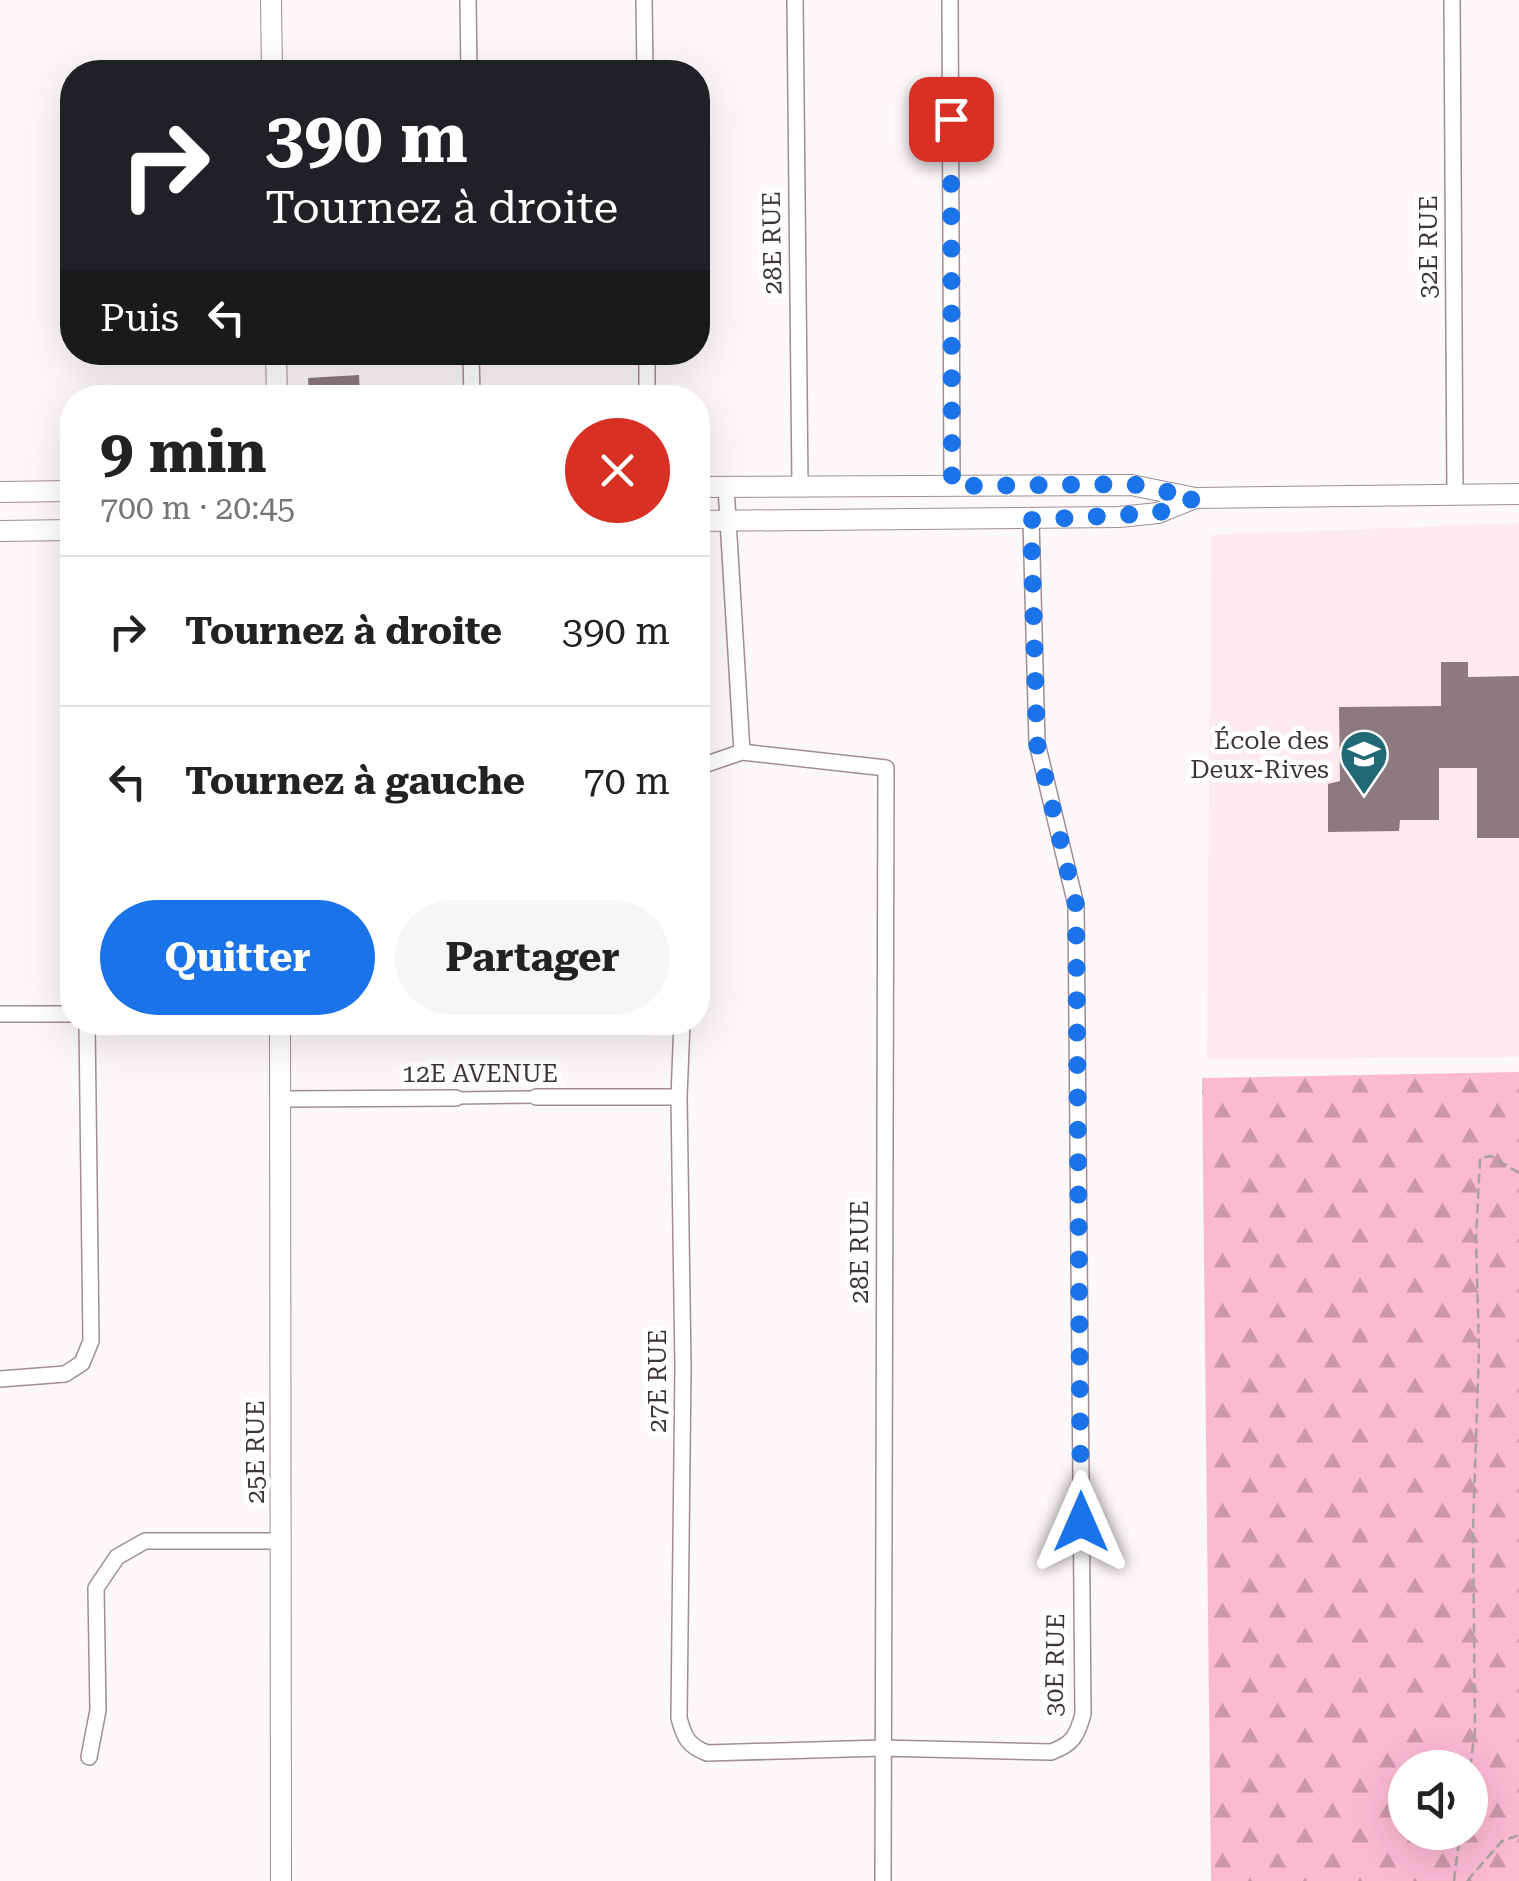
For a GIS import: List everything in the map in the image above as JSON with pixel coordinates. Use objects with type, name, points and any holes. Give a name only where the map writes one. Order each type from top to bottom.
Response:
[{"type":"street","points":[[271,0],[272,60]]},
{"type":"street","points":[[468,0],[469,60]]},
{"type":"street","points":[[644,0],[644,60]]},
{"type":"street","name":"28E RUE","points":[[795,0],[800,486]]},
{"type":"street","points":[[950,0],[952,486]]},
{"type":"street","name":"32E RUE","points":[[1452,0],[1455,494]]},
{"type":"street","points":[[710,487],[1132,484],[1195,498],[1519,494]]},
{"type":"street","points":[[710,762],[742,752],[726,486]]},
{"type":"street","points":[[0,492],[60,491]]},
{"type":"street","points":[[710,521],[1031,520],[1158,513],[1195,498]]},
{"type":"street","name":"30E RUE","points":[[882,1748],[1051,1752],[1068,1746],[1077,1736],[1083,1714],[1076,905],[1037,744],[1031,520]]},
{"type":"street","points":[[0,531],[60,530]]},
{"type":"street","name":"28E RUE","points":[[742,752],[886,768],[883,1881]]},
{"type":"street","points":[[0,1014],[60,1014]]},
{"type":"street","points":[[0,1380],[65,1374],[82,1362],[91,1340],[87,1035]]},
{"type":"street","name":"25E RUE","points":[[280,1035],[281,1881]]},
{"type":"street","name":"27E RUE","points":[[681,1035],[679,1718],[684,1738],[707,1753],[882,1748]]},
{"type":"street","name":"12E AVENUE","points":[[282,1099],[679,1096]]},
{"type":"street","points":[[89,1757],[98,1710],[96,1588],[116,1557],[145,1541],[279,1541]]},
{"type":"path","points":[[1472,1750],[1480,1158],[1491,1156],[1519,1173]]},
{"type":"path","points":[[1467,1881],[1502,1841],[1519,1835]]},
{"type":"path","points":[[1454,1881],[1458,1850]]},
{"type":"shaded area","name":"École des Deux-Rives","points":[[1519,523],[1519,1057],[1207,1059],[1211,535]]},
{"type":"green space","points":[[1519,1072],[1519,1881],[1211,1881],[1202,1078]]},
{"type":"building","points":[[359,375],[359,385],[308,385],[308,378]]},
{"type":"building","name":"École des Deux-Rives","points":[[1441,662],[1468,662],[1468,677],[1519,676],[1519,838],[1477,838],[1477,768],[1439,768],[1439,820],[1400,820],[1399,831],[1328,832],[1328,784],[1340,781],[1339,707],[1441,706]]},
{"type":"place","name":"École des Deux-Rives","points":[[1364,796]]},
{"type":"route","points":[[951,119],[952,486],[1132,484],[1195,498],[1158,513],[1031,520],[1037,744],[1076,905],[1081,1522]]}]
